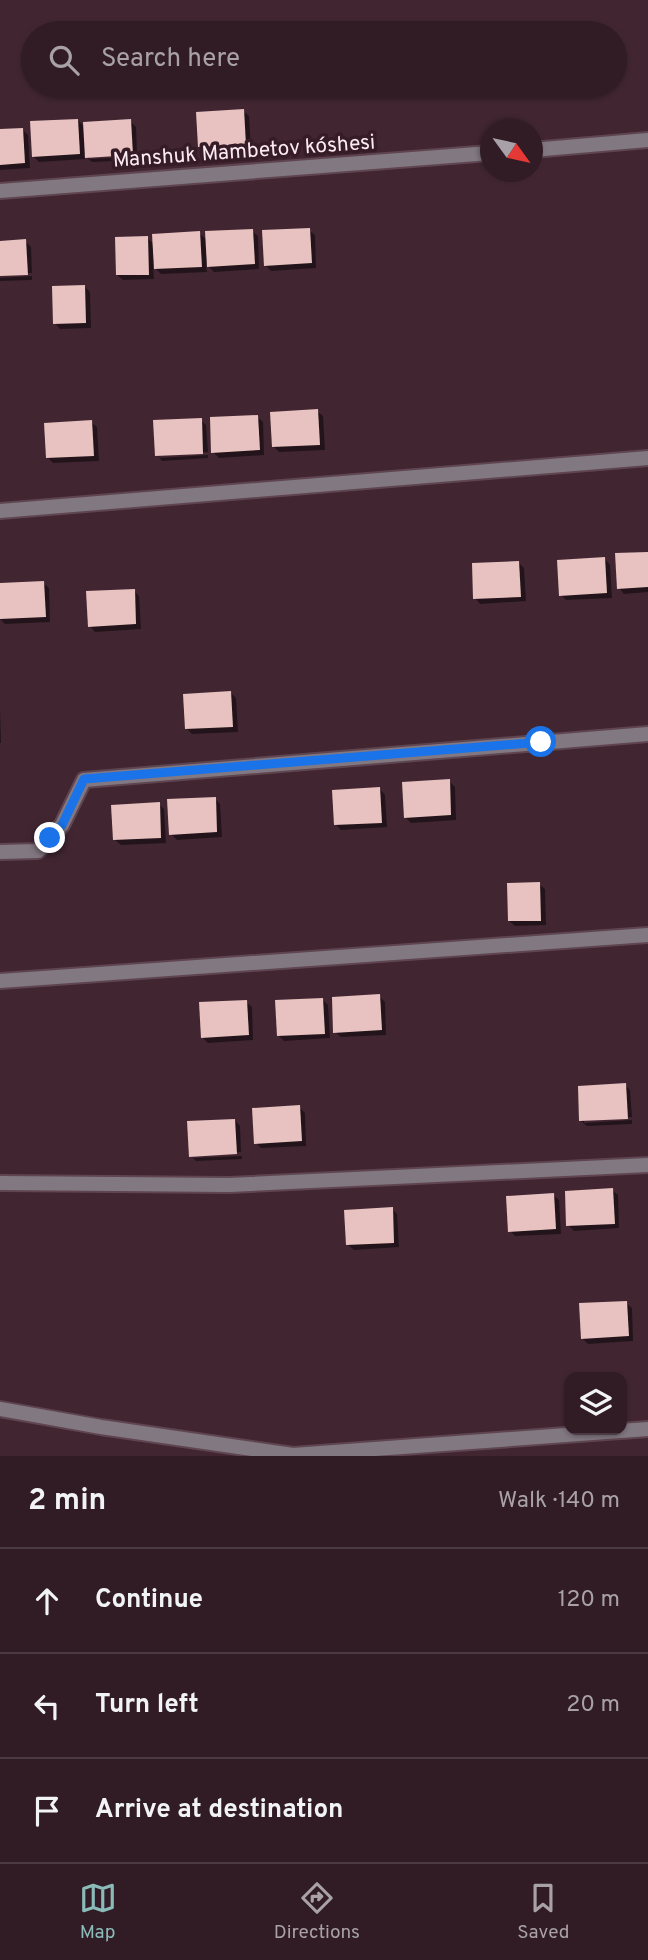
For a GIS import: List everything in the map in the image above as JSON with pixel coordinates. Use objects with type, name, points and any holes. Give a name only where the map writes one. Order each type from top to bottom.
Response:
[{"type":"street","points":[[543,149],[648,140]]},
{"type":"street","name":"Manshuk Mambetov kóshesi","points":[[0,191],[480,154]]},
{"type":"street","points":[[0,511],[648,458]]},
{"type":"street","points":[[0,852],[38,851],[62,825],[84,779],[648,734]]},
{"type":"street","points":[[0,981],[648,935]]},
{"type":"street","points":[[0,1183],[229,1185],[648,1165]]},
{"type":"street","points":[[0,1409],[101,1427],[293,1455],[648,1429]]},
{"type":"building","points":[[244,109],[246,145],[198,147],[196,112]]},
{"type":"building","points":[[78,119],[80,154],[32,157],[30,121]]},
{"type":"building","points":[[131,119],[133,155],[85,158],[83,122]]},
{"type":"building","points":[[23,128],[25,163],[0,165],[0,129]]},
{"type":"building","points":[[310,228],[312,263],[264,266],[262,230]]},
{"type":"building","points":[[253,229],[255,264],[207,267],[205,231]]},
{"type":"building","points":[[200,231],[202,267],[154,269],[152,234]]},
{"type":"building","points":[[148,236],[149,275],[116,275],[115,237]]},
{"type":"building","points":[[26,239],[28,275],[0,276],[0,241]]},
{"type":"building","points":[[85,285],[86,323],[53,324],[52,286]]},
{"type":"building","points":[[318,409],[320,445],[272,447],[270,412]]},
{"type":"building","points":[[258,415],[260,450],[211,453],[210,417]]},
{"type":"building","points":[[202,418],[203,454],[155,456],[153,420]]},
{"type":"building","points":[[92,420],[94,456],[46,458],[44,423]]},
{"type":"building","points":[[648,552],[648,587],[617,589],[615,553]]},
{"type":"building","points":[[605,557],[607,593],[559,596],[557,560]]},
{"type":"building","points":[[519,561],[521,597],[473,599],[472,563]]},
{"type":"building","points":[[44,581],[46,617],[0,619],[0,583]]},
{"type":"building","points":[[135,589],[136,624],[88,627],[86,591]]},
{"type":"building","points":[[231,691],[233,727],[185,729],[183,694]]},
{"type":"building","points":[[450,779],[451,815],[404,818],[402,782]]},
{"type":"building","points":[[380,787],[382,823],[334,825],[332,790]]},
{"type":"building","points":[[216,797],[217,832],[169,835],[167,799]]},
{"type":"building","points":[[160,802],[161,838],[113,840],[111,805]]},
{"type":"building","points":[[540,882],[541,921],[508,921],[507,883]]},
{"type":"building","points":[[380,994],[382,1030],[333,1033],[332,997]]},
{"type":"building","points":[[323,998],[325,1034],[277,1036],[275,1000]]},
{"type":"building","points":[[247,1000],[249,1035],[201,1038],[199,1002]]},
{"type":"building","points":[[626,1083],[628,1119],[579,1121],[578,1086]]},
{"type":"building","points":[[300,1105],[302,1141],[254,1144],[252,1108]]},
{"type":"building","points":[[235,1119],[237,1154],[189,1157],[187,1121]]},
{"type":"building","points":[[613,1188],[615,1224],[566,1226],[565,1191]]},
{"type":"building","points":[[554,1193],[556,1229],[508,1232],[506,1196]]},
{"type":"building","points":[[393,1207],[394,1243],[346,1245],[344,1210]]},
{"type":"building","points":[[627,1301],[629,1336],[581,1339],[579,1303]]},
{"type":"route","points":[[50,838],[62,825],[84,779],[541,742]]}]
